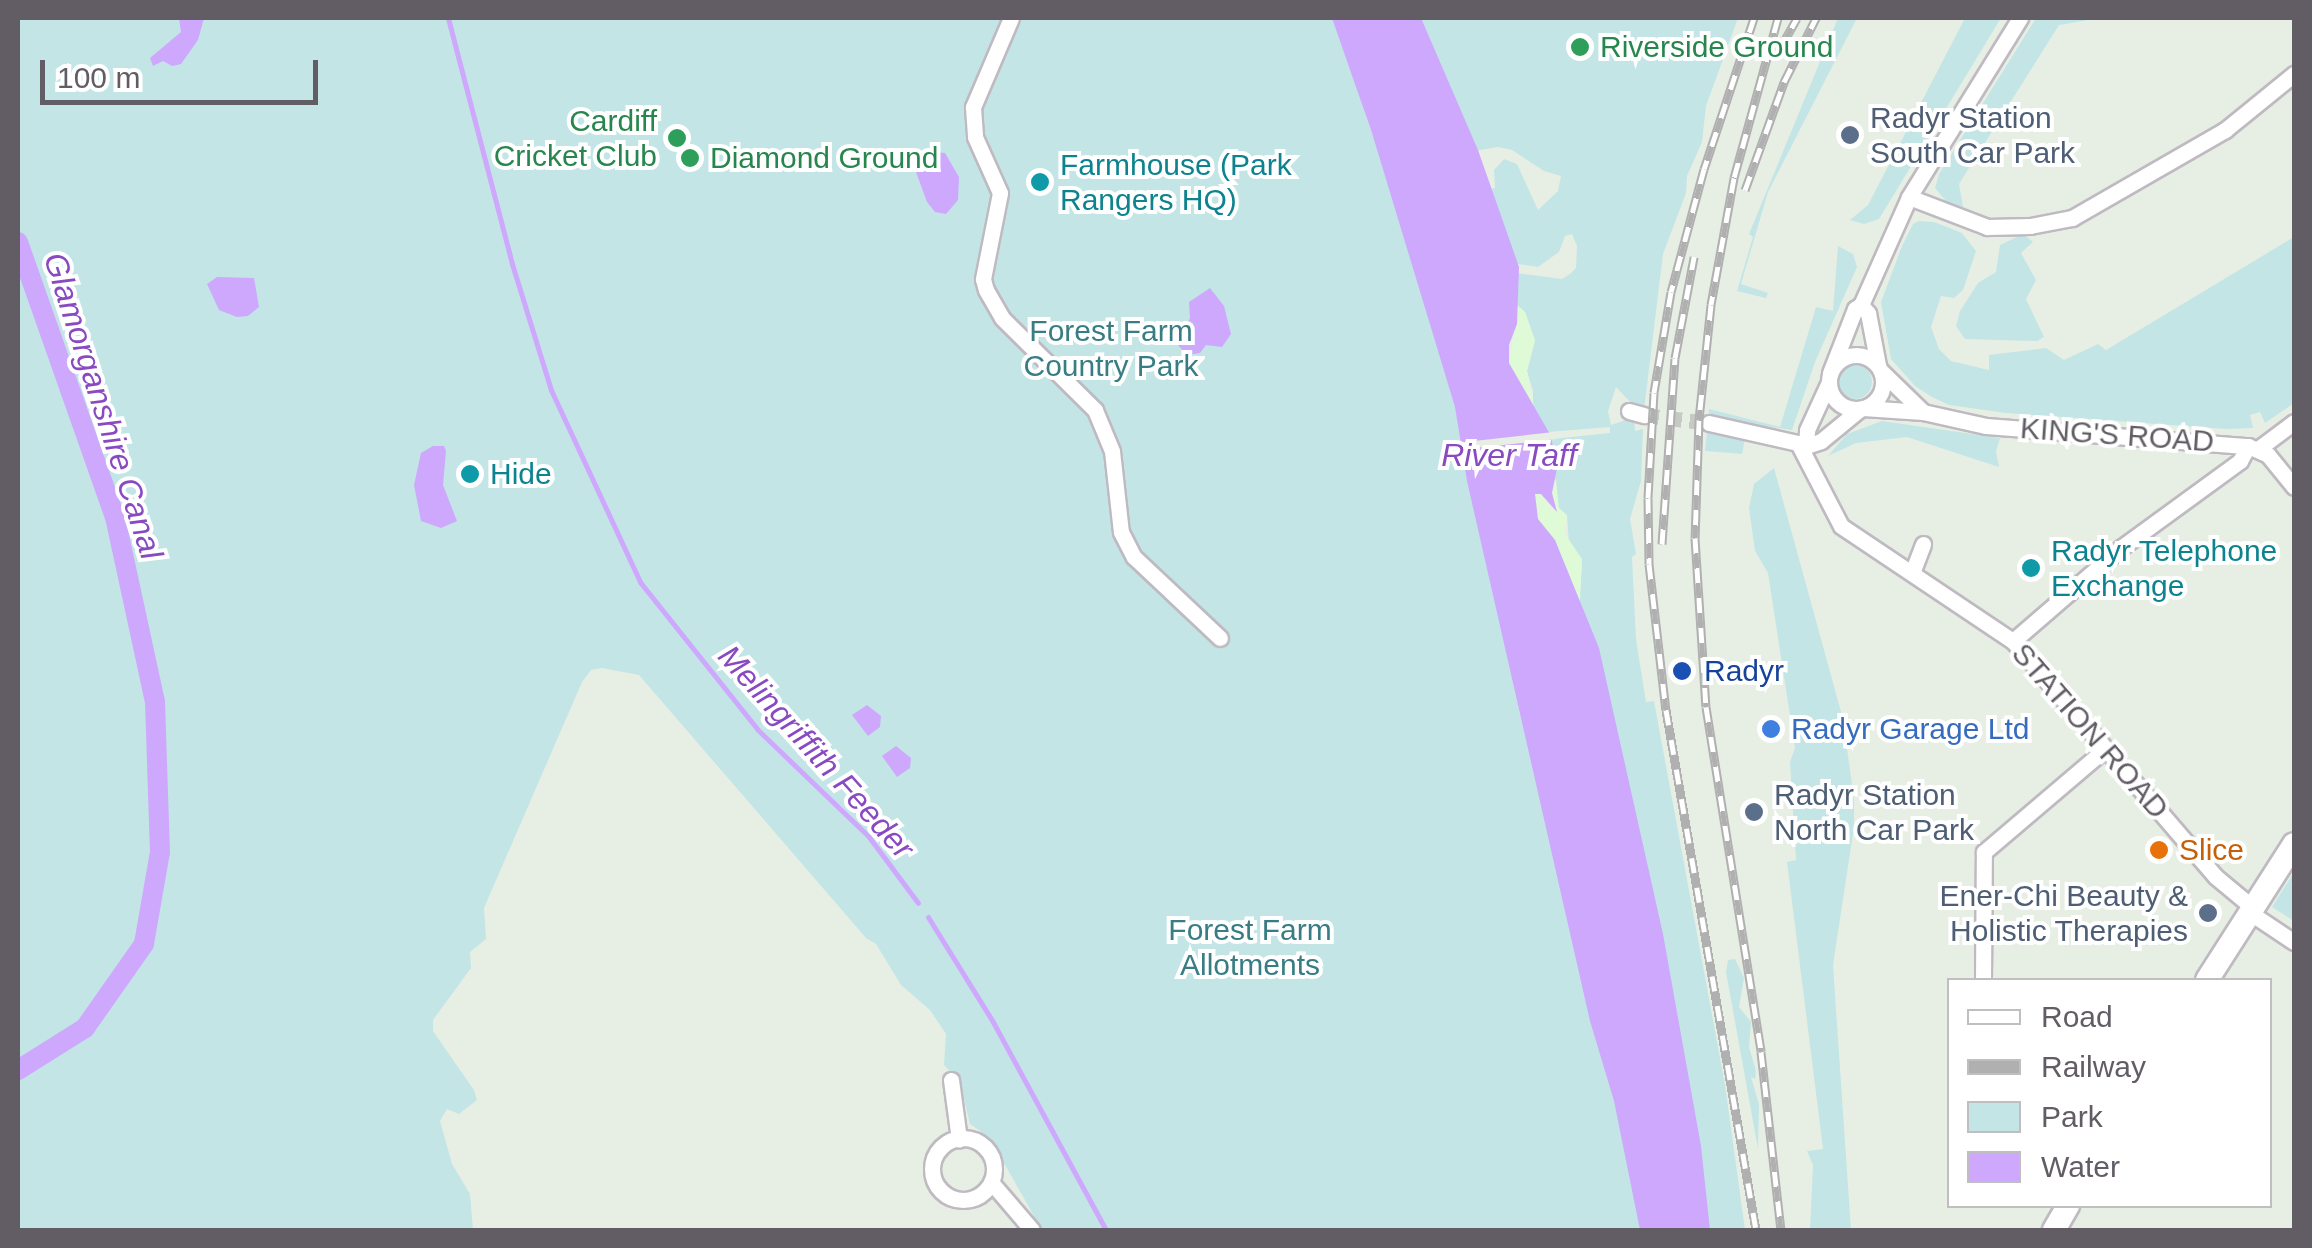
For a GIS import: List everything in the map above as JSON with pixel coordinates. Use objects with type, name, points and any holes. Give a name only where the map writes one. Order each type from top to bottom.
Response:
[{"type":"main road","points":[[2207,978],[2294,844]]},
{"type":"main road","points":[[2054,1230],[2067,1208]]},
{"type":"street","points":[[1011,18],[973,106],[975,136],[1000,193],[984,279],[986,290],[1002,318],[1095,410],[1112,451],[1120,532],[1134,557],[1220,638]]},
{"type":"street","points":[[1805,446],[1807,430],[1855,309],[1861,305],[1909,197],[2020,18]]},
{"type":"street","points":[[1909,197],[1987,227],[2030,226],[2072,218],[2226,130],[2294,74]]},
{"type":"street","points":[[1709,423],[1784,437],[1805,446],[1820,441],[1880,395],[1880,368],[1868,313],[1861,305]]},
{"type":"street","points":[[1829,378],[1849,355],[1866,356],[1923,412]]},
{"type":"street","points":[[1829,378],[1840,404],[1861,408]]},
{"type":"street","name":"KING'S ROAD","points":[[1861,408],[1923,412],[1986,426],[2253,448],[2275,462],[2294,487]]},
{"type":"street","points":[[2013,642],[2122,547],[2240,462],[2253,448],[2294,422]]},
{"type":"street","name":"STATION ROAD","points":[[1805,446],[1842,526],[2013,642],[2216,877],[2250,910],[2294,942]]},
{"type":"street","points":[[1912,574],[1923,544]]},
{"type":"street","points":[[1983,978],[1984,852],[2105,749]]},
{"type":"street","points":[[951,1080],[959,1139]]},
{"type":"street","points":[[969,1138],[989,1151],[994,1172],[984,1191],[965,1200],[946,1194],[938,1186],[932,1166],[935,1155],[948,1141],[959,1139],[969,1138]]},
{"type":"street","points":[[991,1182],[1032,1230]]},
{"type":"green space","name":"Forest Farm Country Park","points":[[18,18],[1332,18],[1371,97],[1362,105],[1373,136],[1382,137],[1445,372],[1459,398],[1528,698],[1518,705],[1650,1230],[1042,1230],[1001,1158],[983,1133],[970,1124],[960,1082],[944,1065],[946,1034],[930,1010],[901,985],[876,944],[866,938],[639,675],[602,668],[591,670],[582,682],[484,908],[486,939],[470,952],[471,968],[433,1020],[433,1031],[477,1100],[459,1114],[447,1109],[440,1121],[452,1164],[470,1194],[473,1230],[18,1230]]},
{"type":"green space","points":[[1410,18],[1738,18],[1706,106],[1702,142],[1663,254],[1644,410],[1616,387],[1608,411],[1611,425],[1634,417],[1635,431],[1643,429],[1641,481],[1630,519],[1636,554],[1632,557],[1636,639],[1646,702],[1654,701],[1725,1085],[1745,1230],[1699,1230],[1579,612],[1582,560],[1569,544],[1567,515],[1559,508],[1556,491],[1552,439],[1610,433],[1610,427],[1548,432],[1541,428],[1533,417],[1533,391],[1527,371],[1535,340],[1525,312],[1510,299],[1517,273],[1562,279],[1570,274],[1576,268],[1577,246],[1572,234],[1565,236],[1559,252],[1538,267],[1499,261],[1484,190],[1495,188],[1494,170],[1504,159],[1517,164],[1538,210],[1558,191],[1561,176],[1544,171],[1512,150],[1498,147],[1468,152]]},
{"type":"green space","points":[[1838,18],[1857,18],[1768,192],[1741,284],[1768,293],[1766,298],[1737,291],[1753,237],[1749,234]]},
{"type":"green space","points":[[1965,18],[2001,18],[1879,219],[1864,224],[1850,220],[1868,205]]},
{"type":"green space","points":[[2036,18],[2100,18],[2059,25],[1959,184],[1963,207],[1946,201],[1935,188],[1939,174]]},
{"type":"green space","points":[[1934,222],[1962,233],[1976,251],[1963,290],[1954,298],[1941,296],[1931,327],[1939,349],[1951,361],[1989,370],[1989,355],[2046,348],[2064,360],[2098,344],[2106,350],[2294,237],[2294,403],[2265,423],[2260,412],[2250,415],[2253,428],[2226,429],[2006,413],[1949,405],[1932,397],[1915,386],[1891,359],[1881,302],[1902,246],[1913,224]]},
{"type":"green space","points":[[2023,234],[2033,242],[2021,253],[2036,280],[2026,299],[2044,337],[2037,341],[1965,339],[1956,326],[1960,311],[1978,283],[1996,272],[2000,245]]},
{"type":"green space","points":[[1838,246],[1853,254],[1857,267],[1815,362],[1792,430],[1708,418],[1709,409],[1780,427],[1816,307],[1833,311]]},
{"type":"green space","points":[[1855,365],[1867,370],[1872,382],[1867,394],[1855,399],[1843,394],[1838,382],[1843,370]]},
{"type":"green space","points":[[1882,421],[2000,438],[1996,452],[1999,467],[1907,437],[1856,443],[1828,456],[1847,434]]},
{"type":"green space","points":[[1707,431],[1745,438],[1742,454],[1705,451]]},
{"type":"green space","points":[[1774,468],[1843,719],[1854,799],[1854,827],[1833,965],[1851,1230],[1810,1230],[1813,1165],[1807,1151],[1823,1149],[1787,862],[1796,860],[1790,762],[1795,748],[1768,573],[1755,551],[1749,508],[1754,484]]},
{"type":"green space","points":[[2294,872],[2294,921],[2272,907]]},
{"type":"green space","points":[[1735,959],[1744,978],[1739,1007],[1751,1022],[1749,1047],[1756,1071],[1755,1079],[1751,1077],[1759,1104],[1758,1149],[1726,972],[1728,960]]},
{"type":"sand","points":[[1518,306],[1525,312],[1535,341],[1527,371],[1534,407],[1509,363]]},
{"type":"sand","points":[[1556,479],[1559,508],[1567,516],[1565,534],[1582,559],[1580,601],[1555,540],[1538,519],[1534,494],[1540,494],[1555,511],[1552,493]]},
{"type":"water","points":[[179,18],[204,18],[198,40],[181,64],[172,66],[163,61],[153,66],[150,58],[181,32]]},
{"type":"water","name":"River Taff","points":[[1332,18],[1421,18],[1478,150],[1519,267],[1517,324],[1509,345],[1509,363],[1551,436],[1557,468],[1552,493],[1557,512],[1541,494],[1535,494],[1538,519],[1555,540],[1599,648],[1663,934],[1701,1146],[1710,1230],[1640,1230],[1614,1101],[1590,1021],[1467,481],[1455,407],[1372,133]]},
{"type":"water","points":[[945,153],[959,177],[958,200],[946,214],[935,212],[927,202],[916,172],[922,155]]},
{"type":"water","points":[[217,277],[254,278],[259,307],[248,316],[237,317],[219,310],[207,284]]},
{"type":"water","points":[[1210,288],[1224,306],[1231,334],[1222,347],[1206,345],[1200,353],[1187,355],[1177,344],[1190,318],[1189,302]]},
{"type":"water","points":[[433,446],[444,446],[446,451],[443,485],[457,521],[441,528],[421,521],[414,485],[421,453]]},
{"type":"water","points":[[867,705],[881,716],[880,727],[868,736],[852,715]]},
{"type":"water","points":[[896,746],[911,758],[910,768],[897,777],[882,756]]},
{"type":"pier","points":[[1554,432],[1557,439],[1457,450],[1456,443]]},
{"type":"waterway","name":"Melingriffith Feeder","points":[[448,18],[512,264],[551,390],[640,582],[758,730],[869,837],[918,903]]},
{"type":"waterway","name":"Glamorganshire Canal","points":[[18,242],[115,517],[155,702],[160,852],[144,944],[85,1028],[18,1070]]},
{"type":"waterway","name":"Melingriffith Feeder","points":[[928,917],[993,1022],[1106,1230]]},
{"type":"tunnel","points":[[1644,415],[1709,423]]},
{"type":"railway","points":[[1754,18],[1704,169],[1671,292],[1654,393],[1648,498],[1649,564],[1666,710],[1756,1230]]},
{"type":"railway","points":[[1778,18],[1734,178],[1711,305],[1699,420],[1695,538],[1706,707],[1761,1052],[1781,1230]]},
{"type":"railway","points":[[1777,54],[1797,18]]},
{"type":"railway","points":[[1745,190],[1784,82],[1816,18]]},
{"type":"railway","points":[[1662,544],[1675,358],[1694,257]]},
{"type":"place","name":"Riverside Ground","points":[[1580,47]]},
{"type":"place","name":"Radyr Station South Car Park","points":[[1850,135]]},
{"type":"place","name":"Cardiff Cricket Club","points":[[677,138]]},
{"type":"place","name":"Diamond Ground","points":[[690,158]]},
{"type":"place","name":"Farmhouse (Park Rangers HQ)","points":[[1040,182]]},
{"type":"place","name":"Hide","points":[[470,474]]},
{"type":"place","name":"Radyr Telephone Exchange","points":[[2031,568]]},
{"type":"place","name":"Radyr","points":[[1682,671]]},
{"type":"place","name":"Radyr Garage Ltd","points":[[1771,729]]},
{"type":"place","name":"Radyr Station North Car Park","points":[[1754,812]]},
{"type":"place","name":"Slice","points":[[2159,850]]},
{"type":"place","name":"Ener-Chi Beauty & Holistic Therapies","points":[[2208,913]]},
{"type":"park label","name":"Forest Farm Allotments","points":[[1250,947]]}]
